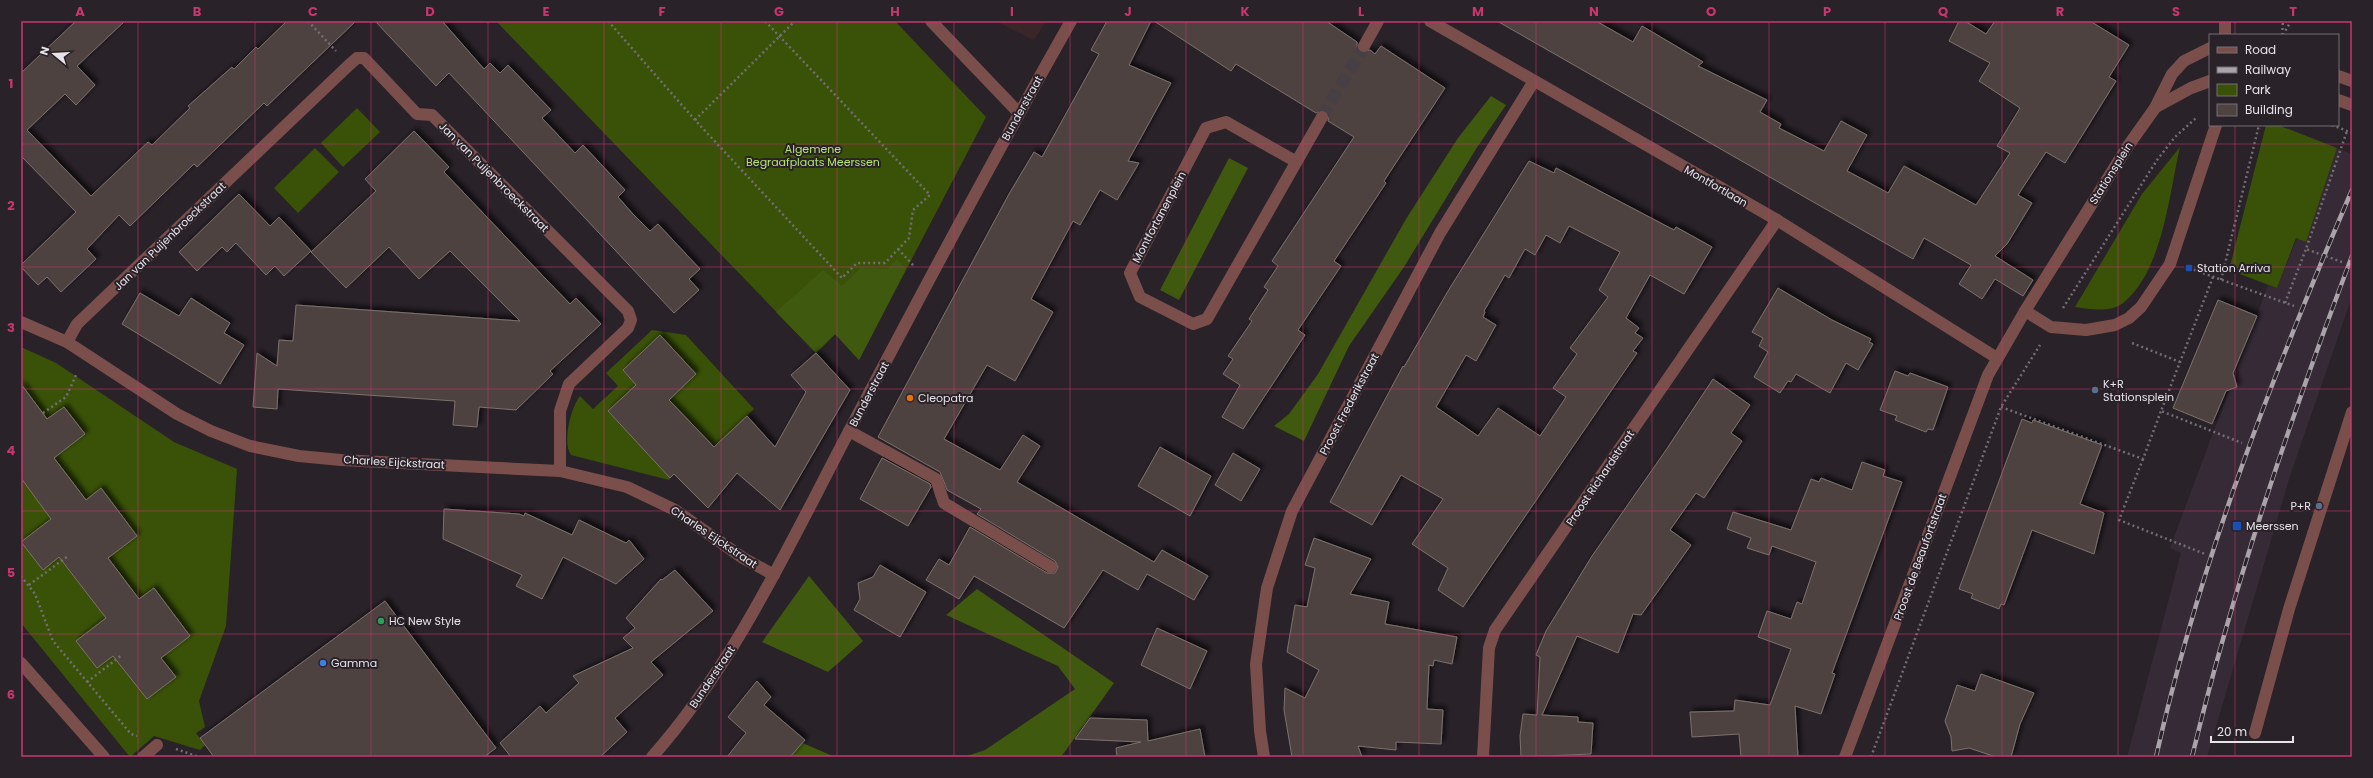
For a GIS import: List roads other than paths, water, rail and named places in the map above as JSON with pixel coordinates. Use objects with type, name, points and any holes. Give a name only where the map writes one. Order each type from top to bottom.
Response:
[{"type":"street","points":[[931,21],[1019,113]]},
{"type":"street","name":"Bunderstraat","points":[[652,757],[672,734],[713,677],[746,626],[1019,113],[1071,21]]},
{"type":"street","points":[[1364,46],[1378,21]]},
{"type":"street","name":"Montfortlaan","points":[[1430,21],[1777,220],[1997,358]]},
{"type":"street","points":[[2225,21],[2226,34]]},
{"type":"street","name":"Stationsplein","points":[[1997,358],[2128,146],[2155,108],[2177,69],[2184,61],[2209,48]]},
{"type":"street","name":"Jan van Puijenbroeckstraat","points":[[67,342],[77,324],[349,65],[357,58],[364,58],[417,114],[432,116],[628,311],[631,320],[628,328],[569,384],[560,411],[560,471]]},
{"type":"street","points":[[2339,76],[2352,81]]},
{"type":"street","name":"Proost Frederikstraat","points":[[1264,757],[1260,731],[1256,664],[1267,588],[1292,511],[1440,233],[1534,81]]},
{"type":"street","points":[[2155,108],[2191,88],[2209,81]]},
{"type":"street","points":[[2339,100],[2352,105]]},
{"type":"street","name":"Montfortanenplein","points":[[1295,161],[1226,122],[1206,128],[1130,273],[1140,297],[1193,324],[1207,319],[1295,161],[1322,117]]},
{"type":"street","points":[[2025,311],[2051,327],[2086,330],[2115,325],[2129,318],[2145,303],[2170,264],[2216,126]]},
{"type":"street","name":"Proost Richardstraat","points":[[1483,757],[1489,648],[1495,630],[1777,220]]},
{"type":"street","name":"Charles Eijckstraat","points":[[21,322],[67,342],[177,414],[211,432],[250,446],[299,456],[340,460],[560,471],[627,487],[675,510],[743,558],[774,575]]},
{"type":"street","name":"Proost de Beaufortstraat","points":[[1845,757],[1978,400],[1997,358]]},
{"type":"street","points":[[2255,732],[2289,609],[2352,412]]},
{"type":"street","points":[[850,431],[936,479],[944,503],[1051,567]]},
{"type":"street","points":[[21,662],[104,757]]},
{"type":"street","points":[[143,757],[157,745]]},
{"type":"tunnel","points":[[1322,117],[1364,46]]},
{"type":"railway","points":[[2156,757],[2194,612],[2241,469],[2294,329],[2352,190]]},
{"type":"railway","points":[[2192,757],[2208,693],[2244,567],[2264,504],[2352,256]]},
{"type":"place","name":"Station Arriva","points":[[2189,268]]},
{"type":"place","name":"K+R Stationsplein","points":[[2095,390]]},
{"type":"place","name":"Cleopatra","points":[[910,398]]},
{"type":"place","name":"P+R","points":[[2319,506]]},
{"type":"place","name":"Meerssen","points":[[2237,526]]},
{"type":"place","name":"HC New Style","points":[[381,621]]},
{"type":"place","name":"Gamma","points":[[323,663]]},
{"type":"park label","name":"Algemene Begraafplaats Meerssen","points":[[813,155]]}]
